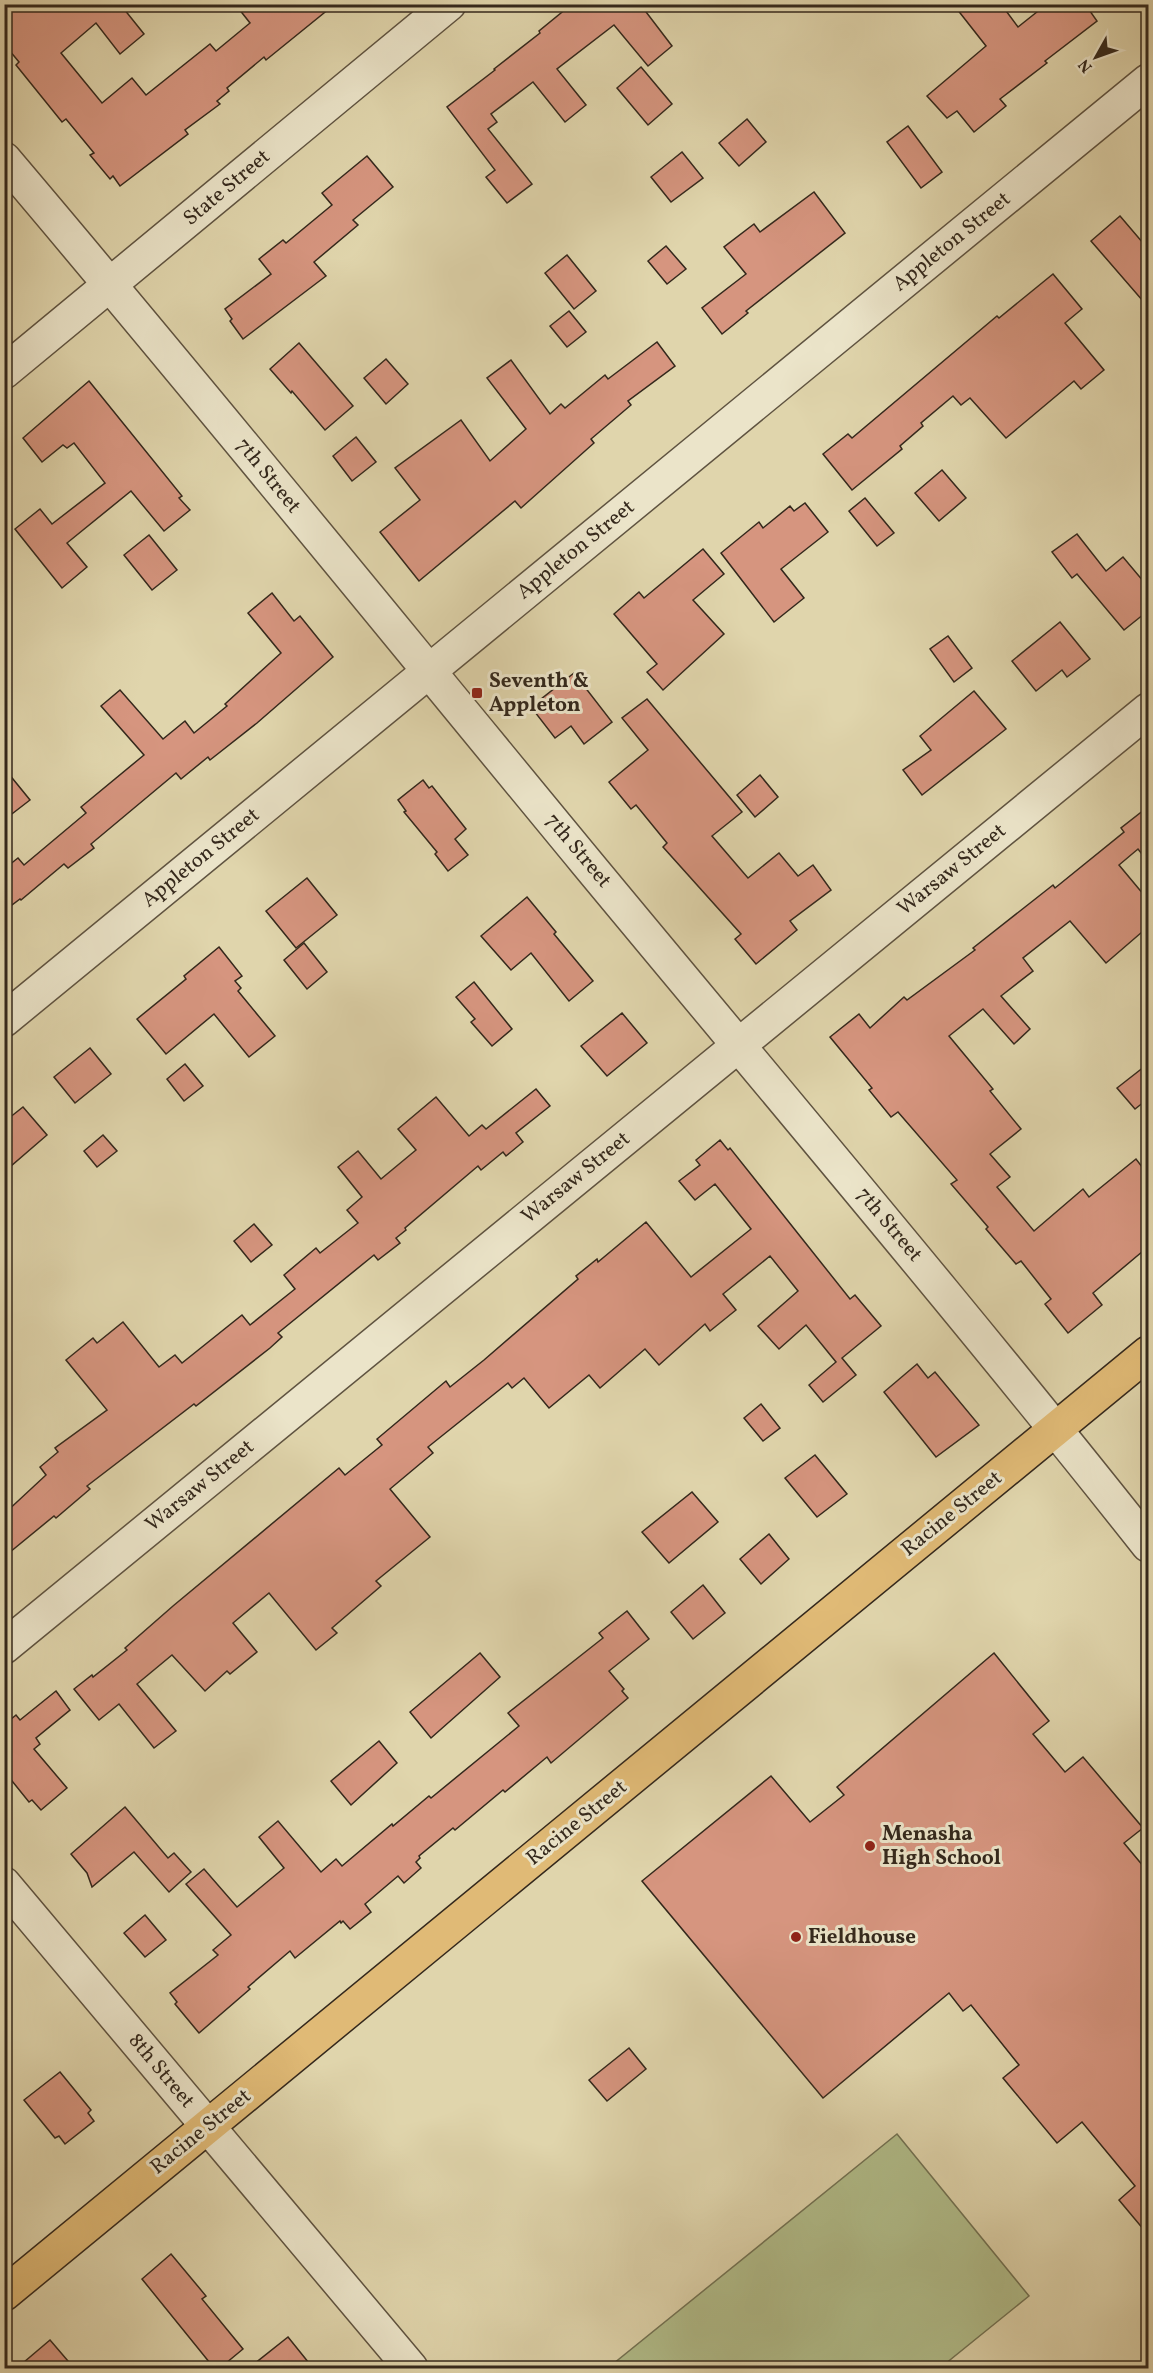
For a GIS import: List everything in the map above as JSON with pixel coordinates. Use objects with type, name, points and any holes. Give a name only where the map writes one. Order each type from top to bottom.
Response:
[{"type":"main road","name":"Racine Street","points":[[4,2294],[1149,1353]]},
{"type":"street","name":"State Street","points":[[4,372],[449,4]]},
{"type":"street","name":"Appleton Street","points":[[4,1020],[1149,81]]},
{"type":"street","name":"7th Street","points":[[4,159],[110,284],[1056,1428],[1149,1545]]},
{"type":"street","name":"Warsaw Street","points":[[4,1647],[1149,710]]},
{"type":"street","name":"8th Street","points":[[4,1884],[411,2368]]},
{"type":"green space","points":[[897,2134],[1029,2296],[940,2368],[608,2368]]},
{"type":"building","points":[[4,4],[120,4],[144,34],[120,54],[96,23],[61,53],[102,103],[132,78],[146,95],[210,44],[216,51],[250,23],[235,4],[335,4],[266,60],[264,57],[227,88],[229,91],[217,101],[220,104],[185,130],[188,134],[120,186],[113,176],[110,179],[90,155],[94,153],[66,119],[62,122],[16,65],[19,62],[4,44]]},
{"type":"building","points":[[572,4],[640,4],[672,46],[648,66],[614,25],[557,69],[586,105],[565,122],[533,82],[491,114],[497,122],[488,129],[532,184],[507,203],[486,177],[495,170],[447,107],[540,33],[539,31]]},
{"type":"building","points":[[953,4],[1001,4],[1018,27],[1047,4],[1085,4],[1097,21],[1000,99],[1006,106],[974,132],[957,111],[947,118],[927,96],[986,46]]},
{"type":"building","points":[[641,67],[672,104],[648,125],[617,88]]},
{"type":"building","points":[[747,119],[766,142],[739,166],[719,143]]},
{"type":"building","points":[[908,126],[942,172],[921,188],[887,142]]},
{"type":"building","points":[[682,152],[703,178],[671,202],[651,177]]},
{"type":"building","points":[[367,156],[393,187],[353,220],[358,225],[314,262],[326,276],[243,339],[230,321],[232,319],[225,309],[271,274],[259,259],[283,240],[286,243],[332,205],[322,193]]},
{"type":"building","points":[[814,192],[845,233],[746,311],[748,313],[722,334],[702,308],[746,274],[724,247],[754,224],[760,232]]},
{"type":"building","points":[[1120,216],[1149,250],[1149,308],[1091,241]]},
{"type":"building","points":[[666,246],[686,269],[667,284],[648,261]]},
{"type":"building","points":[[567,255],[596,291],[574,309],[545,273]]},
{"type":"building","points":[[1053,274],[1082,309],[1065,323],[1104,370],[1081,389],[1074,381],[1006,438],[970,398],[961,405],[953,396],[921,423],[923,426],[900,446],[902,449],[852,490],[823,454],[848,434],[852,438],[997,316],[999,318]]},
{"type":"building","points":[[569,311],[586,332],[567,347],[550,326]]},
{"type":"building","points":[[657,342],[675,366],[628,401],[631,405],[591,439],[594,443],[521,508],[515,501],[419,581],[380,532],[420,500],[395,468],[461,420],[490,461],[526,429],[487,378],[511,360],[550,414],[561,404],[565,408],[605,375],[608,379]]},
{"type":"building","points":[[299,343],[353,406],[325,430],[270,369]]},
{"type":"building","points":[[386,359],[408,384],[386,404],[364,378]]},
{"type":"building","points":[[89,381],[182,496],[179,498],[190,510],[164,531],[131,491],[67,543],[87,567],[62,588],[15,529],[40,509],[52,524],[105,483],[74,443],[67,448],[63,445],[42,462],[23,438]]},
{"type":"building","points":[[356,437],[376,462],[352,481],[333,456]]},
{"type":"building","points":[[942,470],[966,498],[939,521],[915,493]]},
{"type":"building","points":[[865,498],[894,533],[877,546],[849,511]]},
{"type":"building","points":[[805,503],[828,532],[781,569],[804,598],[774,622],[721,553],[759,522],[763,528],[790,506],[794,511]]},
{"type":"building","points":[[1077,534],[1106,571],[1123,557],[1149,588],[1149,610],[1124,630],[1077,574],[1072,578],[1052,552]]},
{"type":"building","points":[[149,535],[177,570],[152,590],[124,555]]},
{"type":"building","points":[[703,549],[724,574],[693,600],[724,634],[663,690],[647,672],[657,664],[614,614],[639,592],[644,598]]},
{"type":"building","points":[[272,593],[294,621],[300,616],[333,657],[257,723],[210,760],[208,757],[181,779],[176,773],[91,844],[94,848],[68,868],[64,864],[21,900],[4,911],[4,869],[18,858],[24,865],[86,813],[81,807],[144,755],[101,706],[120,690],[163,739],[185,721],[194,733],[227,706],[225,704],[281,653],[248,613]]},
{"type":"building","points":[[1060,622],[1090,659],[1067,677],[1062,670],[1036,691],[1012,661]]},
{"type":"building","points":[[948,636],[972,668],[954,682],[930,649]]},
{"type":"building","points":[[574,673],[612,722],[584,744],[571,726],[555,738],[531,707]]},
{"type":"building","points":[[974,691],[1006,729],[922,795],[903,770],[931,750],[920,736]]},
{"type":"building","points":[[647,699],[742,812],[712,836],[748,878],[779,853],[798,876],[813,865],[831,890],[790,921],[797,930],[756,964],[735,939],[741,934],[663,847],[667,843],[636,805],[631,809],[609,782],[648,750],[622,718]]},
{"type":"building","points":[[4,768],[30,800],[4,820]]},
{"type":"building","points":[[760,775],[778,797],[755,817],[737,795]]},
{"type":"building","points":[[423,780],[429,788],[432,786],[466,829],[455,839],[468,855],[448,871],[435,854],[437,852],[404,812],[406,811],[398,800]]},
{"type":"building","points":[[1149,806],[1149,863],[1138,849],[1119,865],[1149,901],[1149,926],[1106,963],[1070,921],[1023,958],[1033,971],[1001,996],[1030,1029],[1014,1044],[983,1009],[949,1036],[993,1089],[990,1091],[1021,1129],[990,1154],[1010,1177],[997,1187],[1034,1231],[1083,1189],[1089,1197],[1136,1159],[1149,1176],[1149,1246],[1093,1293],[1102,1305],[1068,1333],[1045,1304],[1051,1299],[1021,1261],[1016,1264],[951,1184],[957,1180],[898,1112],[891,1117],[869,1090],[872,1088],[830,1037],[859,1014],[870,1028],[904,997],[907,1000],[975,950],[973,948],[1053,885],[1055,888],[1124,832],[1121,828]]},
{"type":"building","points":[[307,878],[337,915],[296,948],[266,911]]},
{"type":"building","points":[[527,897],[593,981],[569,1001],[531,953],[511,970],[481,936]]},
{"type":"building","points":[[304,943],[327,972],[307,989],[284,960]]},
{"type":"building","points":[[219,947],[242,976],[235,981],[241,988],[238,991],[275,1036],[249,1057],[214,1014],[166,1054],[137,1019],[186,979],[184,976]]},
{"type":"building","points":[[474,982],[512,1029],[492,1046],[471,1022],[475,1019],[456,997]]},
{"type":"building","points":[[622,1013],[647,1043],[607,1076],[581,1046]]},
{"type":"building","points":[[90,1048],[111,1074],[75,1103],[54,1077]]},
{"type":"building","points":[[1149,1063],[1149,1098],[1135,1109],[1117,1088]]},
{"type":"building","points":[[185,1064],[203,1086],[184,1101],[167,1079]]},
{"type":"building","points":[[536,1089],[550,1106],[516,1133],[523,1142],[506,1156],[503,1152],[481,1170],[478,1166],[405,1228],[406,1230],[396,1238],[400,1243],[378,1260],[374,1255],[278,1333],[282,1337],[270,1348],[87,1486],[90,1489],[4,1557],[4,1514],[46,1475],[40,1467],[58,1452],[55,1448],[107,1410],[66,1360],[93,1338],[97,1343],[123,1322],[159,1367],[175,1355],[182,1363],[242,1315],[250,1325],[295,1289],[284,1275],[316,1248],[320,1253],[358,1223],[347,1210],[362,1197],[338,1167],[358,1151],[381,1179],[416,1150],[398,1129],[436,1097],[469,1136],[482,1125],[486,1129]]},
{"type":"building","points":[[23,1107],[47,1135],[4,1172],[4,1122]]},
{"type":"building","points":[[103,1135],[117,1151],[97,1167],[84,1151]]},
{"type":"building","points":[[720,1140],[728,1150],[730,1148],[850,1299],[855,1295],[881,1326],[842,1358],[856,1375],[823,1402],[809,1385],[836,1362],[806,1325],[779,1349],[758,1326],[798,1291],[770,1256],[723,1294],[736,1310],[710,1331],[705,1324],[659,1365],[645,1349],[600,1388],[589,1375],[549,1408],[524,1378],[512,1388],[508,1383],[428,1447],[433,1453],[390,1489],[430,1537],[376,1581],[381,1586],[332,1628],[337,1633],[316,1650],[269,1593],[233,1623],[257,1652],[230,1674],[227,1671],[205,1691],[172,1655],[137,1684],[176,1731],[154,1748],[119,1704],[99,1720],[74,1689],[127,1650],[125,1648],[173,1606],[339,1468],[345,1475],[382,1445],[377,1439],[446,1381],[450,1387],[484,1360],[578,1279],[576,1276],[597,1259],[598,1262],[646,1222],[691,1277],[751,1229],[715,1184],[695,1200],[679,1181],[700,1165],[696,1160]]},
{"type":"building","points":[[254,1224],[272,1245],[251,1262],[234,1241]]},
{"type":"building","points":[[917,1364],[928,1378],[935,1372],[979,1425],[936,1457],[884,1392]]},
{"type":"building","points":[[761,1404],[780,1428],[763,1441],[744,1418]]},
{"type":"building","points":[[815,1455],[847,1494],[817,1517],[785,1478]]},
{"type":"building","points":[[692,1492],[718,1522],[669,1563],[642,1532]]},
{"type":"building","points":[[769,1534],[789,1559],[761,1584],[740,1559]]},
{"type":"building","points":[[703,1585],[725,1613],[693,1639],[671,1612]]},
{"type":"building","points":[[627,1611],[649,1639],[609,1671],[624,1689],[622,1691],[628,1698],[551,1763],[547,1757],[505,1792],[503,1790],[419,1856],[416,1862],[421,1868],[404,1883],[398,1876],[365,1904],[371,1912],[350,1929],[343,1921],[341,1923],[340,1921],[295,1958],[290,1951],[199,2033],[175,2004],[177,2002],[170,1993],[218,1955],[213,1950],[231,1935],[186,1884],[204,1869],[237,1907],[284,1868],[259,1837],[278,1821],[321,1872],[336,1859],[342,1866],[392,1824],[393,1826],[429,1796],[431,1798],[519,1726],[508,1713],[603,1638],[599,1633]]},
{"type":"building","points":[[480,1653],[500,1677],[431,1738],[410,1712]]},
{"type":"building","points":[[994,1653],[1049,1721],[1033,1734],[1065,1772],[1083,1757],[1143,1828],[1124,1843],[1149,1873],[1149,2236],[1119,2200],[1135,2186],[1082,2122],[1057,2143],[1003,2078],[1019,2065],[971,2005],[963,2011],[949,1993],[823,2098],[642,1881],[771,1776],[810,1822],[844,1795],[837,1787]]},
{"type":"building","points":[[56,1691],[70,1710],[36,1738],[40,1744],[34,1749],[67,1788],[41,1810],[32,1800],[29,1802],[4,1771],[4,1725],[16,1715],[20,1720]]},
{"type":"building","points":[[379,1741],[397,1763],[351,1805],[331,1781]]},
{"type":"building","points":[[125,1807],[168,1858],[174,1853],[191,1872],[169,1892],[134,1852],[92,1887],[87,1873],[71,1854]]},
{"type":"building","points":[[145,1915],[166,1940],[145,1957],[124,1933]]},
{"type":"building","points":[[629,2048],[646,2069],[607,2101],[589,2080]]},
{"type":"building","points":[[60,2072],[91,2110],[88,2113],[94,2121],[65,2144],[59,2136],[55,2138],[24,2100]]},
{"type":"building","points":[[171,2254],[206,2296],[202,2299],[243,2349],[220,2368],[214,2368],[142,2279]]},
{"type":"building","points":[[288,2337],[313,2368],[249,2368]]},
{"type":"building","points":[[50,2340],[74,2368],[17,2368]]},
{"type":"place","name":"Seventh & Appleton","points":[[477,693]]},
{"type":"place","name":"Menasha High School","points":[[870,1846]]},
{"type":"place","name":"Fieldhouse","points":[[796,1937]]}]
